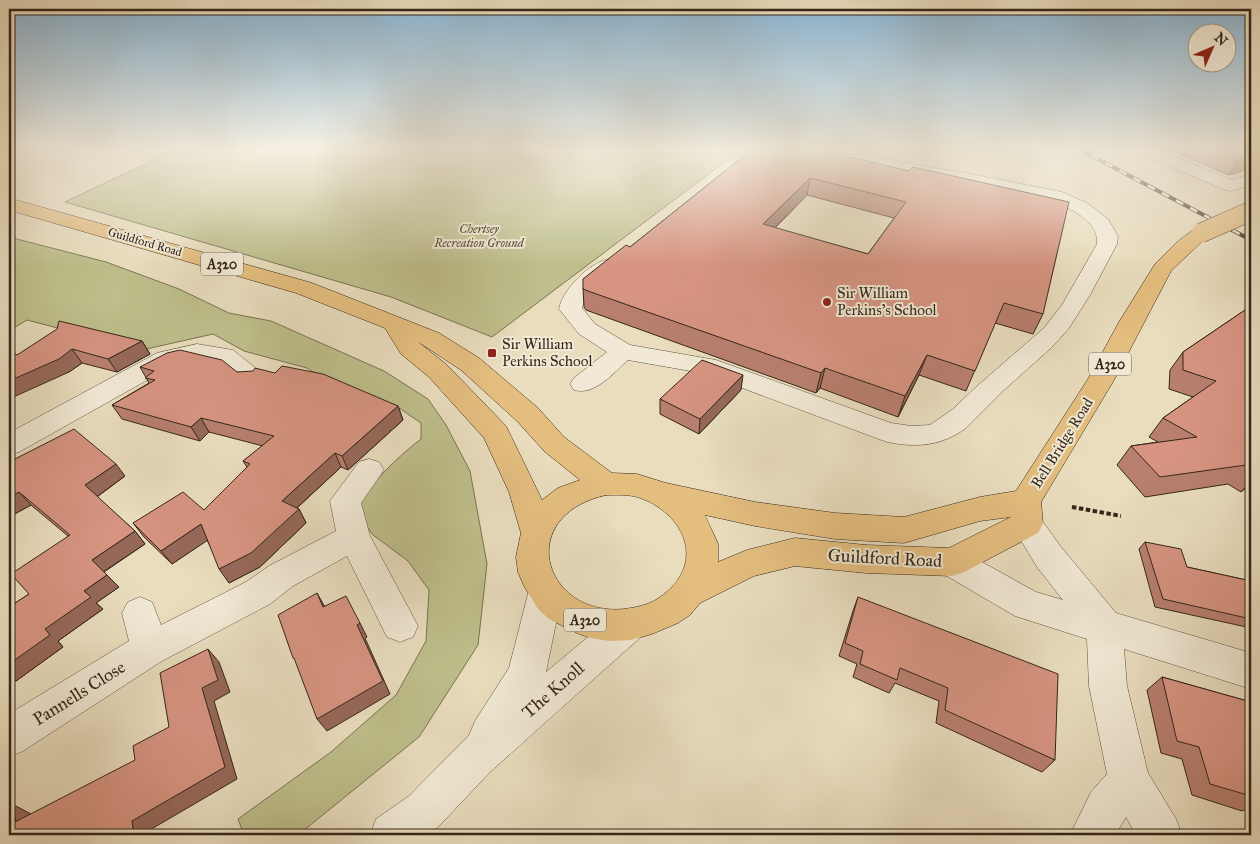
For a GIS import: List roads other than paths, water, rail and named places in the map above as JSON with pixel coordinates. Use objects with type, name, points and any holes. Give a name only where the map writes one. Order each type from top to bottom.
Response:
[{"type":"main road","name":"Guildford Road","points":[[9,204],[304,288],[430,338],[470,364],[528,415],[554,444],[606,484]]},
{"type":"main road","name":"Bell Bridge Road","points":[[904,530],[980,509],[1027,513],[1162,268],[1183,247],[1201,233],[1251,211]]},
{"type":"main road","name":"A320","points":[[392,323],[410,349],[438,371],[496,433],[524,492],[536,532]]},
{"type":"main road","name":"A320","points":[[606,484],[627,484],[646,487],[665,495],[684,509],[697,527],[703,548],[700,571],[689,592],[674,607],[653,618],[630,624],[606,625],[582,619],[561,608],[545,594],[534,573],[531,552],[536,532],[547,514],[564,499],[584,489],[606,484]]},
{"type":"main road","name":"Guildford Road","points":[[665,495],[754,514],[826,524],[904,530]]},
{"type":"main road","name":"A320","points":[[952,562],[1027,513]]},
{"type":"main road","name":"Guildford Road","points":[[689,592],[747,564],[795,552],[866,559],[952,562]]},
{"type":"street","points":[[628,250],[581,286],[570,302],[570,309],[580,322],[623,351],[707,366],[886,432],[926,436],[951,426],[988,390],[1023,362],[1061,323],[1107,244],[1108,236],[1101,222],[1080,207],[1056,196],[1013,187]]},
{"type":"street","points":[[583,384],[623,351]]},
{"type":"street","points":[[9,445],[166,359],[197,352],[224,355],[250,377]]},
{"type":"street","points":[[369,470],[345,501],[354,537],[400,626]]},
{"type":"street","points":[[1027,513],[1049,557],[1104,626],[1108,686],[1129,781],[1160,835]]},
{"type":"street","name":"Pannells Close","points":[[9,736],[149,649],[258,593],[281,576],[354,537]]},
{"type":"street","name":"Guildford Road","points":[[952,562],[1027,605],[1078,621],[1104,626],[1251,671]]},
{"type":"street","name":"The Knoll","points":[[475,757],[526,676],[545,594]]},
{"type":"street","points":[[140,613],[149,649]]},
{"type":"street","name":"The Knoll","points":[[392,835],[424,811],[475,757],[630,624]]},
{"type":"street","points":[[1092,835],[1106,807],[1129,781]]},
{"type":"railway","points":[[1151,187],[1251,240]]},
{"type":"place","name":"Sir William Perkins's School","points":[[827,302]]},
{"type":"place","name":"Sir William Perkins School","points":[[492,353]]},
{"type":"park label","name":"Chertsey Recreation Ground","points":[[479,236]]}]
